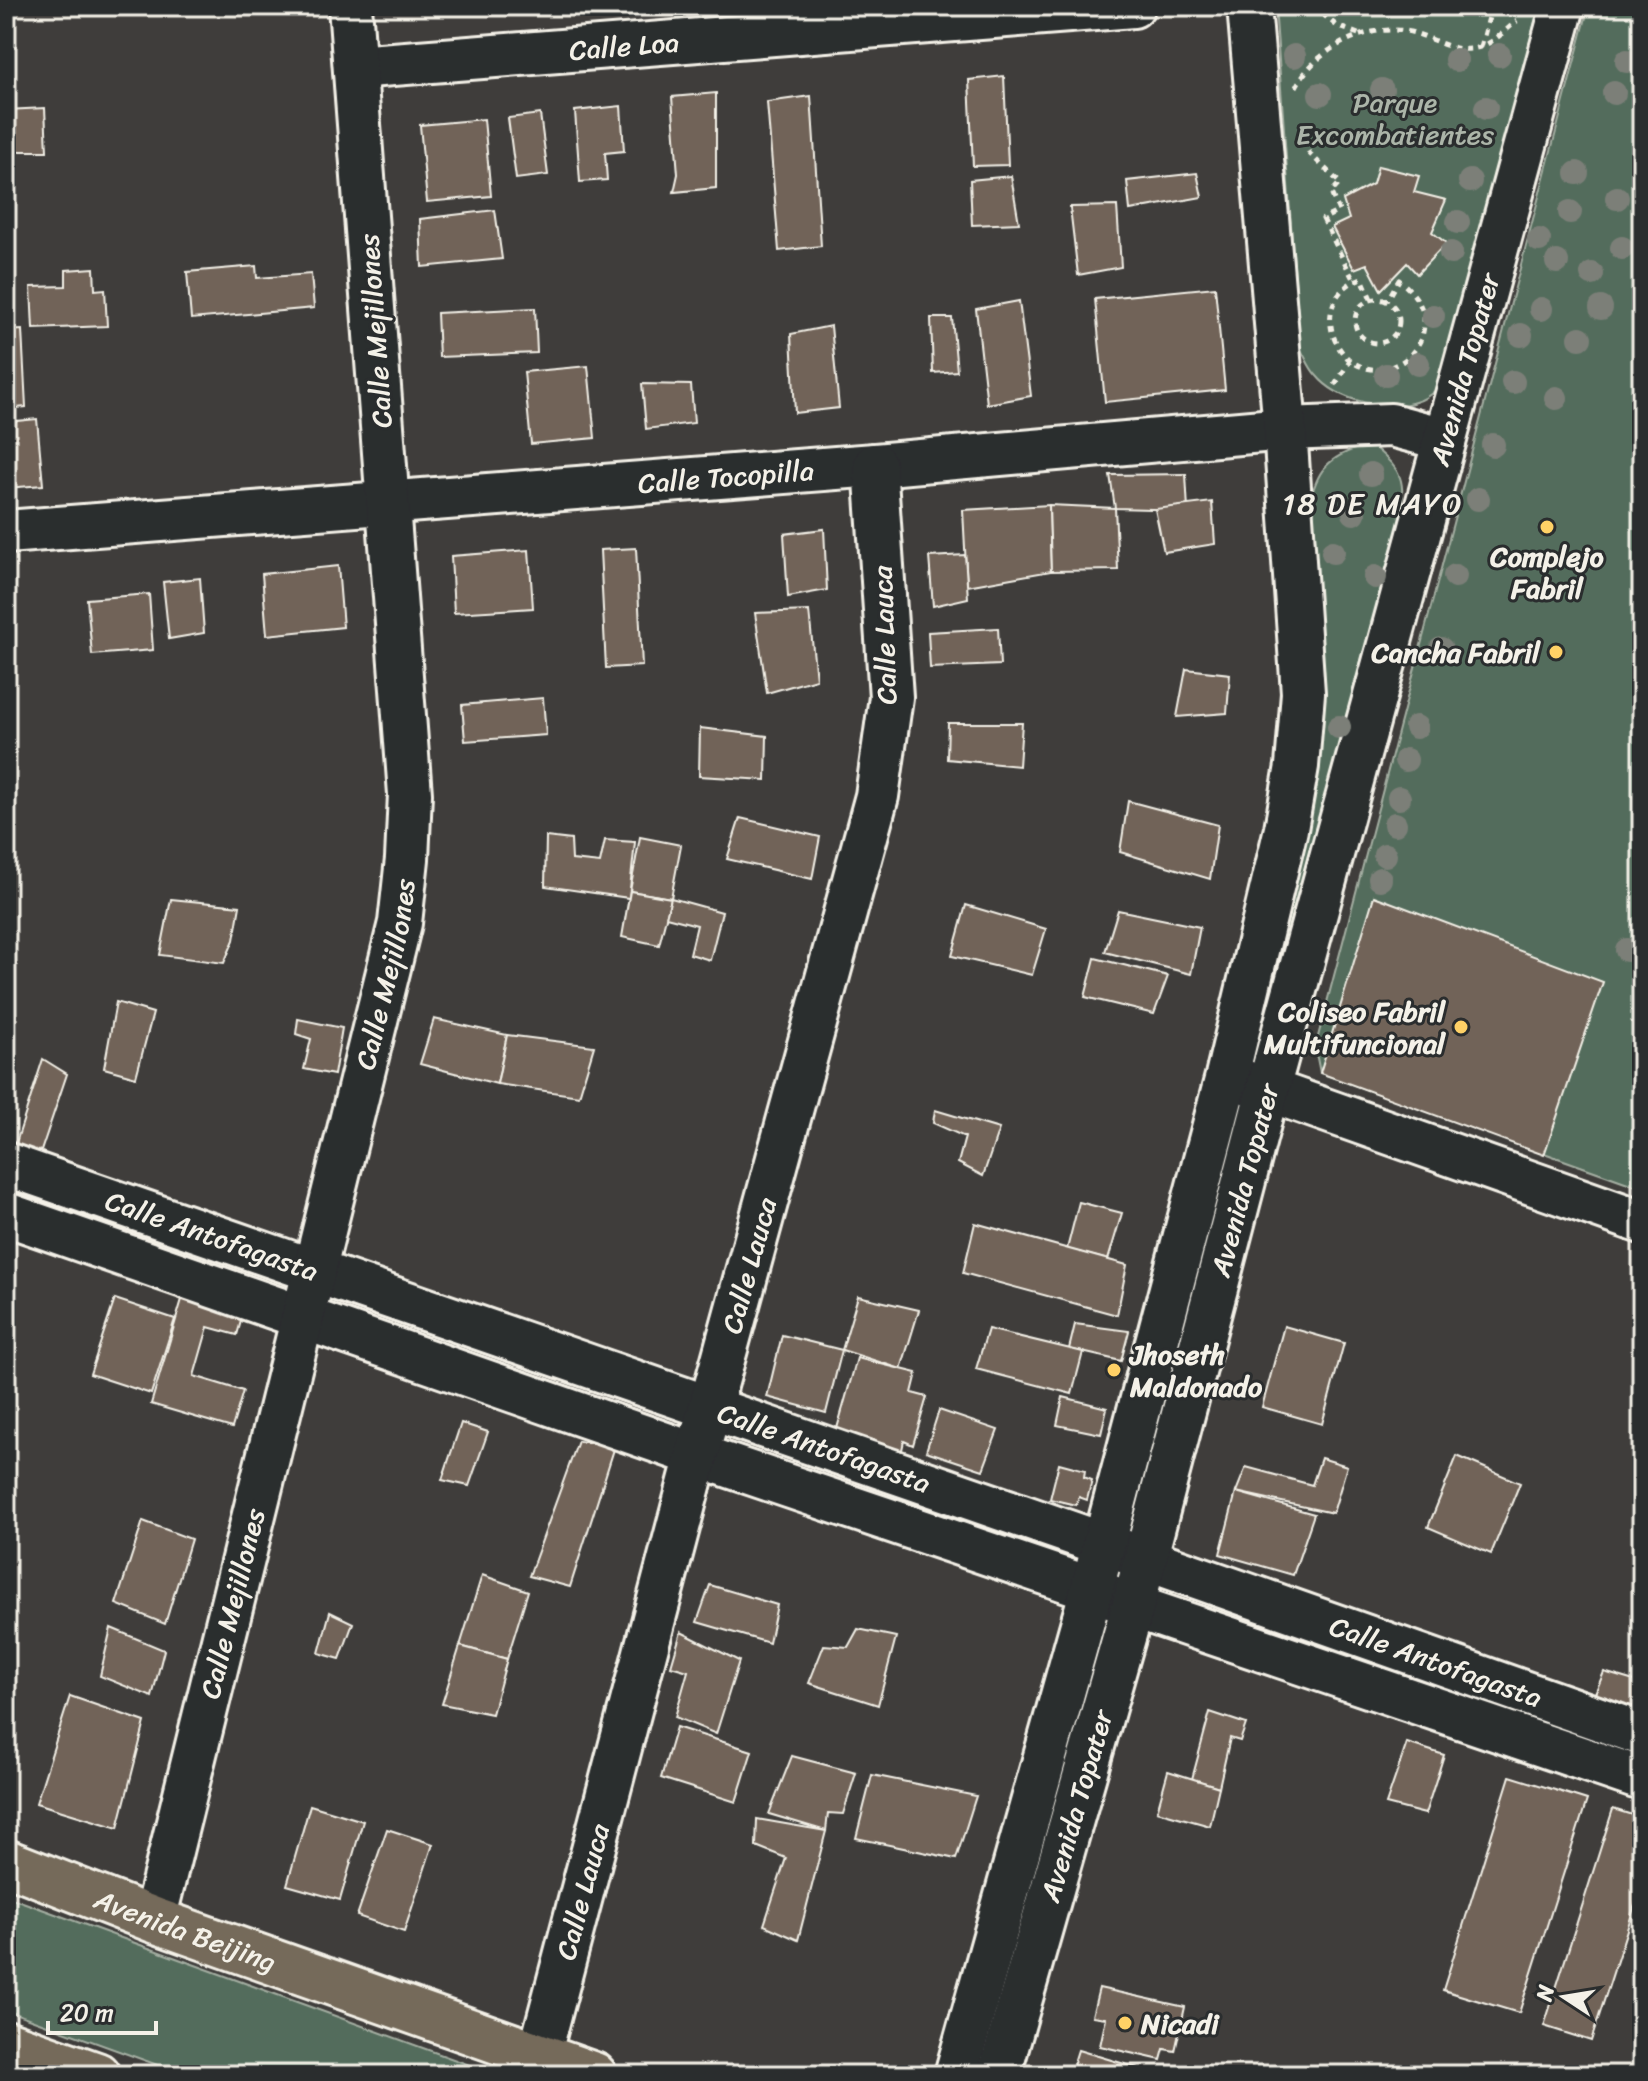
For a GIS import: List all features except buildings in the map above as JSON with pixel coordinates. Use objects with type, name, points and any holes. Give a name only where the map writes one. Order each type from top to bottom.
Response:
[{"type":"main road","name":"Avenida Beijing","points":[[6,1862],[154,1920],[594,2075]]},
{"type":"main road","points":[[6,2043],[97,2075]]},
{"type":"street","name":"Calle Mejillones","points":[[154,1920],[400,923],[407,859],[410,794],[350,6]]},
{"type":"street","name":"Calle Loa","points":[[355,67],[1133,6]]},
{"type":"street","name":"Avenida Topater","points":[[956,2075],[1092,1589],[1227,1076],[1286,829],[1298,751],[1303,693],[1285,429],[1249,6]]},
{"type":"street","name":"Avenida Topater","points":[[999,2075],[1146,1559],[1268,1089],[1563,6]]},
{"type":"street","name":"Calle Tocopilla","points":[[6,532],[875,465],[1285,429],[1391,425],[1444,439]]},
{"type":"street","name":"Calle Lauca","points":[[539,2056],[697,1455],[877,796],[891,697],[875,465]]},
{"type":"street","points":[[1227,1076],[1642,1222]]},
{"type":"street","name":"Calle Antofagasta","points":[[6,1164],[711,1407],[1642,1734]]},
{"type":"street","name":"Calle Antofagasta","points":[[6,1214],[1092,1589],[1133,1606],[1642,1779]]},
{"type":"path","points":[[1481,47],[1492,6]]},
{"type":"path","points":[[1315,7],[1337,26],[1361,35]]},
{"type":"path","points":[[1293,94],[1313,63],[1332,48],[1361,35],[1391,29],[1426,36],[1454,48],[1481,47],[1517,20],[1521,13]]},
{"type":"path","points":[[1298,135],[1310,154],[1340,183],[1331,193],[1339,211],[1323,219],[1354,281]]},
{"type":"path","points":[[1371,299],[1362,278],[1354,281],[1342,291],[1333,305],[1330,320],[1332,336],[1350,361],[1364,368],[1379,370],[1407,359],[1417,347],[1423,332],[1424,317],[1420,302],[1411,289],[1399,280],[1387,301]]},
{"type":"path","points":[[1371,299],[1387,301],[1397,312],[1398,328],[1390,340],[1375,344],[1358,335],[1354,322],[1359,308],[1371,299]]},
{"type":"path","points":[[1335,385],[1350,361]]},
{"type":"green space","name":"Parque Excombatientes","points":[[1275,6],[1539,6],[1442,385],[1421,400],[1380,405],[1350,398],[1316,375],[1300,348]]},
{"type":"green space","name":"Complejo Fabril","points":[[1589,6],[1642,6],[1642,1188],[1320,1073],[1315,1048]]},
{"type":"green space","points":[[1358,448],[1375,448],[1397,471],[1402,485],[1401,516],[1261,1045],[1249,1042],[1308,510],[1322,470],[1336,458]]},
{"type":"green space","points":[[6,1896],[497,2075],[185,2075],[6,2010]]},
{"type":"place","name":"Complejo Fabril","points":[[1547,527]]},
{"type":"place","name":"Cancha Fabril","points":[[1556,652]]},
{"type":"place","name":"Coliseo Fabril Multifuncional","points":[[1461,1027]]},
{"type":"place","name":"Jhoseth Maldonado","points":[[1114,1370]]},
{"type":"place","name":"Nicadi","points":[[1125,2023]]},
{"type":"district","name":"18 DE MAYO","points":[[1373,504]]}]
